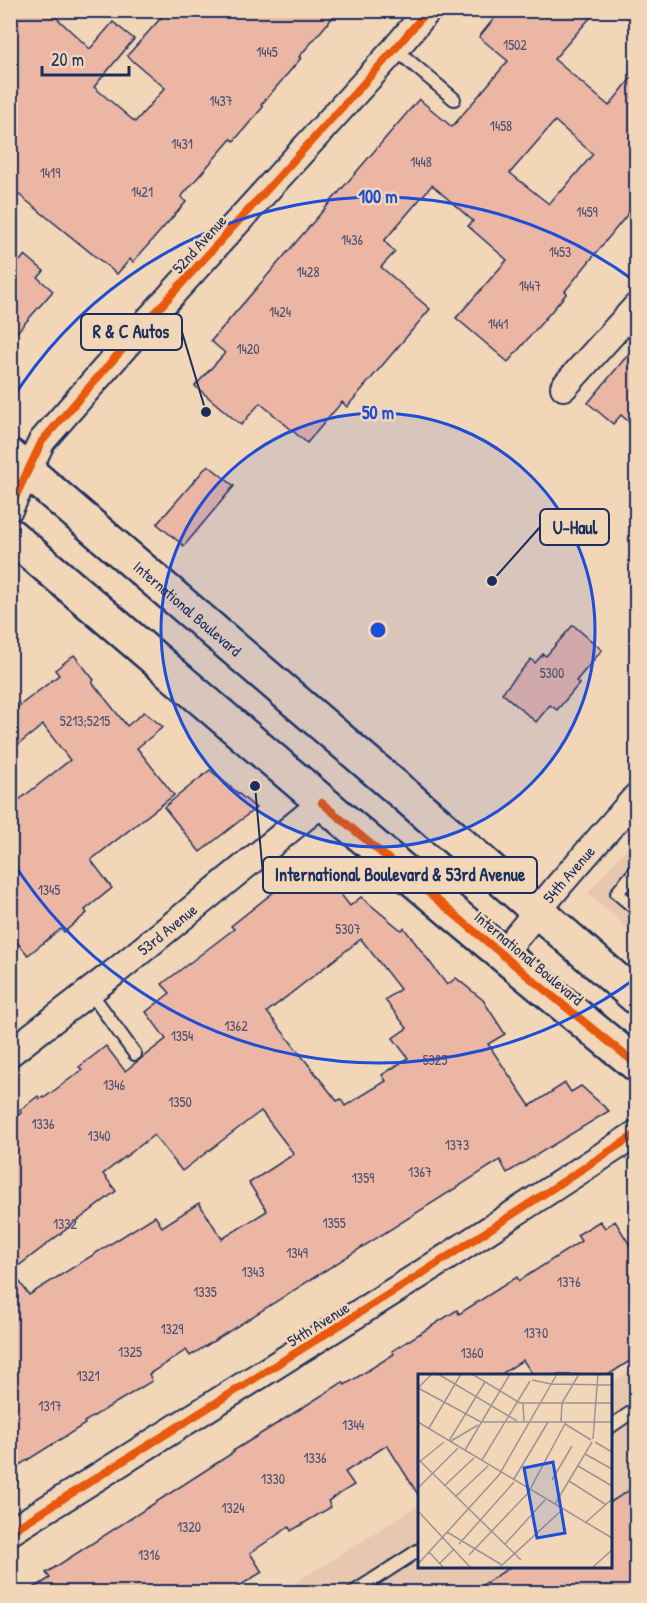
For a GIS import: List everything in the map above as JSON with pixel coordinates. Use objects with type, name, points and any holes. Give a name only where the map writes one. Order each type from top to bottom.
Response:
[{"type":"main road","name":"International Boulevard","points":[[19,464],[420,808],[636,997]]},
{"type":"main road","name":"International Boulevard","points":[[10,535],[322,803],[636,1064]]},
{"type":"street","name":"52nd Avenue","points":[[10,508],[19,464],[428,10]]},
{"type":"street","points":[[564,387],[636,307]]},
{"type":"street","name":"54th Avenue","points":[[502,954],[636,796]]},
{"type":"street","name":"53rd Avenue","points":[[10,1053],[90,992],[322,803]]},
{"type":"street","name":"54th Avenue","points":[[10,1532],[422,1274],[636,1134]]},
{"type":"lane","points":[[395,49],[454,99]]},
{"type":"lane","points":[[636,870],[617,893],[636,909]]},
{"type":"lane","points":[[90,992],[135,1054]]},
{"type":"lane","points":[[611,1426],[636,1409]]},
{"type":"lane","points":[[354,1593],[418,1551]]},
{"type":"shaded area","points":[[636,837],[636,936],[588,893]]},
{"type":"shaded area","points":[[636,1367],[636,1592],[281,1592],[418,1506],[418,1567],[611,1567],[611,1383]]},
{"type":"building","points":[[10,10],[48,10],[90,49],[113,22],[134,39],[94,87],[135,122],[165,88],[127,56],[168,10],[339,10],[261,105],[263,107],[234,141],[231,139],[181,197],[186,202],[133,262],[130,259],[117,274],[17,193],[10,193]]},
{"type":"building","points":[[501,10],[597,10],[554,59],[609,106],[636,72],[636,204],[565,291],[567,293],[508,362],[456,318],[507,260],[468,226],[473,221],[432,185],[384,241],[395,252],[381,267],[430,309],[347,407],[342,402],[307,443],[260,403],[241,425],[195,386],[225,353],[211,341],[419,99],[452,127],[508,61],[479,37]],"holes":[[[555,121],[593,154],[549,204],[510,173]]]},
{"type":"building","points":[[25,255],[44,271],[38,278],[53,291],[10,340],[10,272]]},
{"type":"building","points":[[636,345],[636,428],[621,415],[613,424],[588,403]]},
{"type":"building","points":[[208,465],[234,486],[184,546],[157,524]]},
{"type":"building","points":[[573,625],[602,650],[576,681],[579,684],[557,710],[550,705],[536,722],[502,693],[531,659],[535,663],[543,654],[546,656]]},
{"type":"building","points":[[74,655],[127,726],[144,712],[163,727],[137,748],[174,795],[91,860],[112,888],[85,910],[87,913],[64,932],[61,929],[28,955],[10,934],[10,807],[70,760],[43,725],[10,751],[10,713],[59,675],[55,670]]},
{"type":"building","points":[[210,770],[256,808],[200,852],[164,807]]},
{"type":"building","points":[[314,860],[350,906],[361,897],[401,930],[404,928],[447,985],[456,978],[483,1000],[505,1034],[488,1044],[530,1106],[565,1083],[571,1092],[581,1086],[609,1111],[507,1173],[500,1160],[190,1356],[186,1350],[149,1374],[152,1381],[10,1471],[10,1121],[38,1096],[40,1099],[44,1098],[82,1070],[79,1067],[106,1046],[125,1071],[166,1039],[146,1012],[170,993],[162,984],[234,929],[231,926]],"holes":[[[361,939],[400,989],[385,1000],[407,1028],[393,1038],[408,1058],[382,1075],[386,1081],[345,1106],[341,1099],[337,1101],[267,1012]],[[261,1111],[294,1154],[249,1183],[267,1211],[222,1239],[199,1203],[162,1227],[155,1216],[29,1295],[12,1271],[116,1191],[103,1174],[154,1135],[182,1171]]]},
{"type":"building","points":[[600,1221],[605,1228],[615,1221],[636,1255],[636,1357],[610,1374],[532,1374],[523,1360],[502,1374],[418,1374],[418,1494],[387,1445],[345,1472],[354,1485],[328,1501],[331,1507],[291,1531],[289,1527],[250,1553],[262,1572],[228,1593],[26,1593],[50,1578],[46,1573],[233,1451],[343,1382],[345,1385],[394,1354],[392,1351],[457,1310],[459,1314],[517,1277],[519,1281],[581,1241],[577,1235]]},
{"type":"building","points":[[636,1486],[636,1593],[470,1593],[510,1567],[611,1567],[611,1502]]},
{"type":"cycle path","points":[[10,508],[42,441],[428,10]]},
{"type":"cycle path","points":[[322,803],[636,1064]]},
{"type":"cycle path","points":[[10,1532],[421,1274],[636,1134]]},
{"type":"place","name":"R & C Autos","points":[[206,412]]},
{"type":"place","name":"U-Haul","points":[[492,581]]},
{"type":"place","name":"International Boulevard & 53rd Avenue","points":[[255,786]]}]
